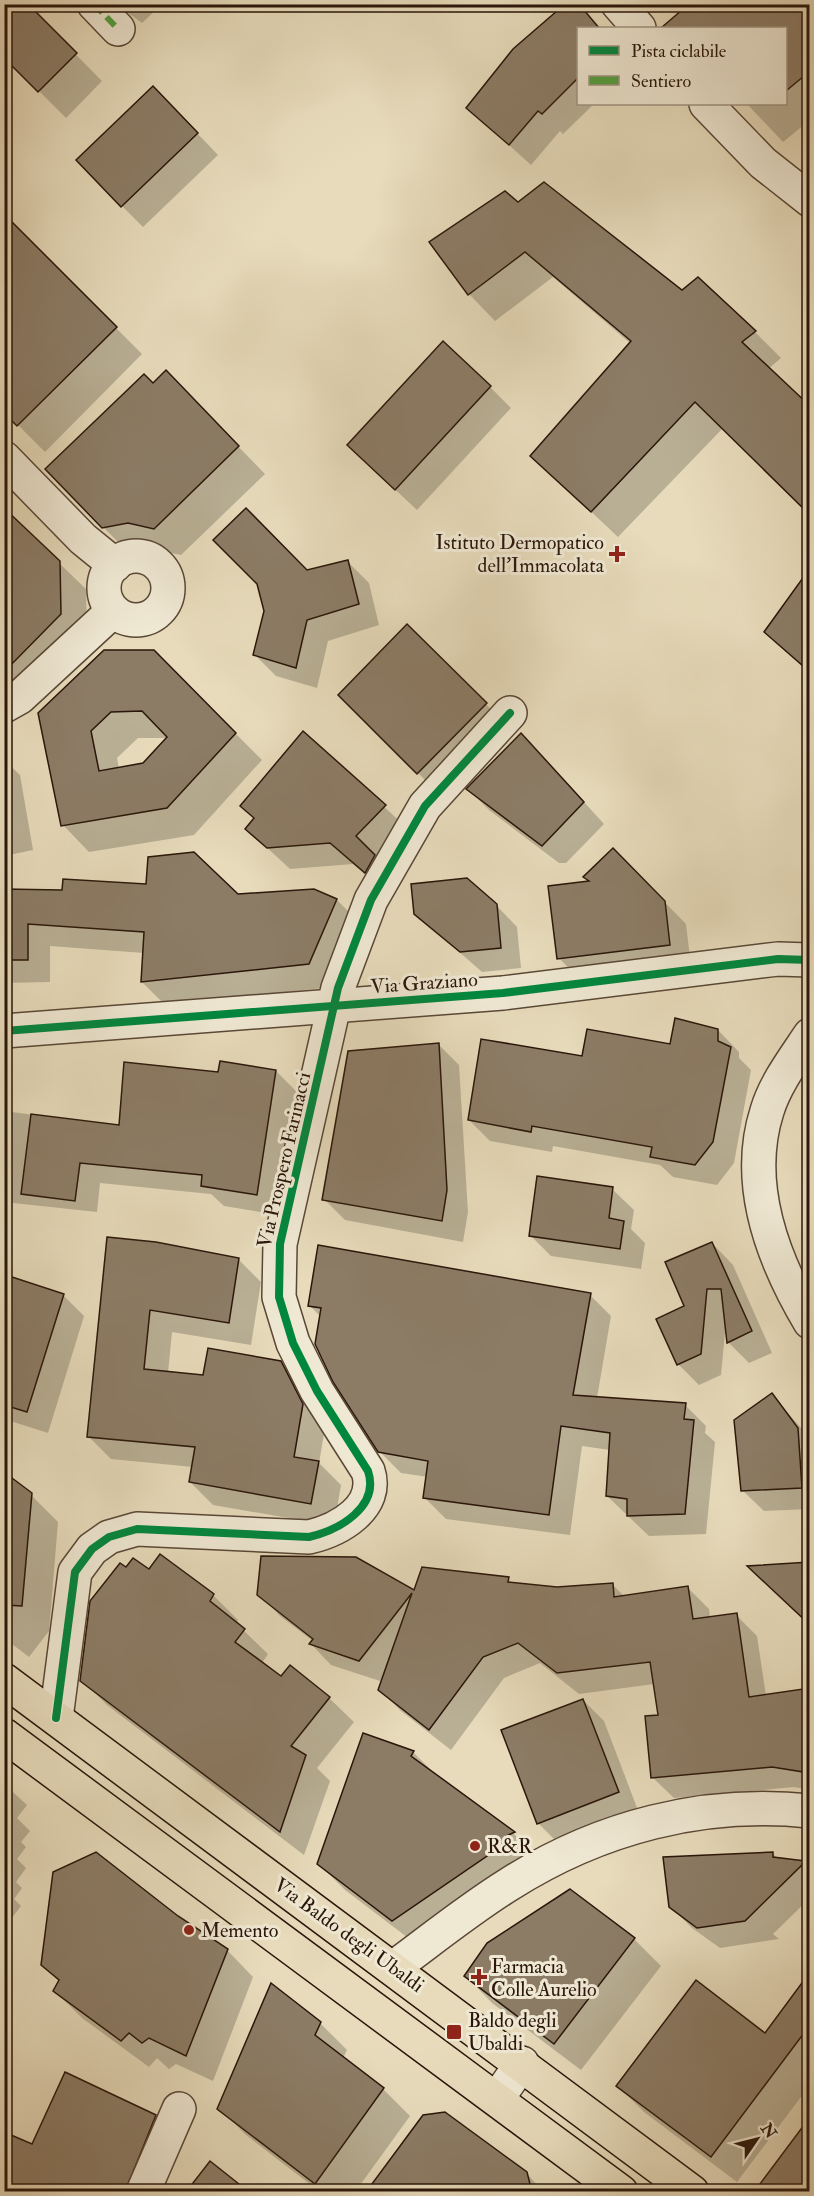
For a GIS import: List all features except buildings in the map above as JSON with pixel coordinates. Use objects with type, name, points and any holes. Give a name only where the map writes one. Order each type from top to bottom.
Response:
[{"type":"main road","name":"Via Baldo degli Ubaldi","points":[[4,1680],[522,2063],[692,2192]]},
{"type":"main road","points":[[4,1735],[621,2192]]},
{"type":"street","points":[[94,4],[118,29]]},
{"type":"street","points":[[618,4],[638,27]]},
{"type":"street","points":[[707,105],[764,163],[810,200]]},
{"type":"street","points":[[4,458],[83,539],[115,565]]},
{"type":"street","points":[[138,556],[151,560],[161,569],[167,581],[167,595],[162,607],[152,616],[139,621],[125,619],[113,611],[105,597],[105,580],[115,565],[124,558],[138,556]]},
{"type":"street","points":[[4,706],[20,697],[113,611]]},
{"type":"street","name":"Via Prospero Farinacci","points":[[56,1718],[75,1572],[92,1549],[109,1537],[137,1529],[309,1537],[330,1532],[341,1526],[369,1494],[372,1484],[368,1471],[317,1390],[293,1343],[279,1297],[280,1244],[334,1006],[346,964],[371,900],[425,806],[510,713]]},
{"type":"street","name":"Via Graziano","points":[[4,1031],[503,993],[778,959],[810,960]]},
{"type":"street","points":[[810,1035],[772,1097],[761,1133],[759,1154],[760,1188],[769,1233],[784,1275],[810,1322]]},
{"type":"street","points":[[393,1968],[507,1885],[550,1861],[610,1835],[662,1820],[716,1809],[744,1807],[810,1811]]},
{"type":"street","points":[[497,2099],[522,2063]]},
{"type":"street","points":[[143,2192],[178,2109]]},
{"type":"street","points":[[162,2192],[177,2155]]},
{"type":"marked path","points":[[94,4],[118,29]]},
{"type":"cycle path","points":[[56,1718],[75,1572],[92,1549],[109,1537],[137,1529],[309,1537],[344,1523],[363,1506],[368,1496],[370,1484],[368,1471],[317,1391],[293,1343],[279,1297],[280,1244],[338,988],[371,900],[425,806],[510,713]]},
{"type":"cycle path","points":[[4,1031],[503,993],[778,959],[810,960]]},
{"type":"place","name":"Istituto Dermopatico dell'Immacolata","points":[[617,554]]},
{"type":"place","name":"R&R","points":[[475,1846]]},
{"type":"place","name":"Memento","points":[[189,1930]]},
{"type":"place","name":"Farmacia Colle Aurelio","points":[[479,1977]]},
{"type":"place","name":"Baldo degli Ubaldi","points":[[454,2032]]}]
